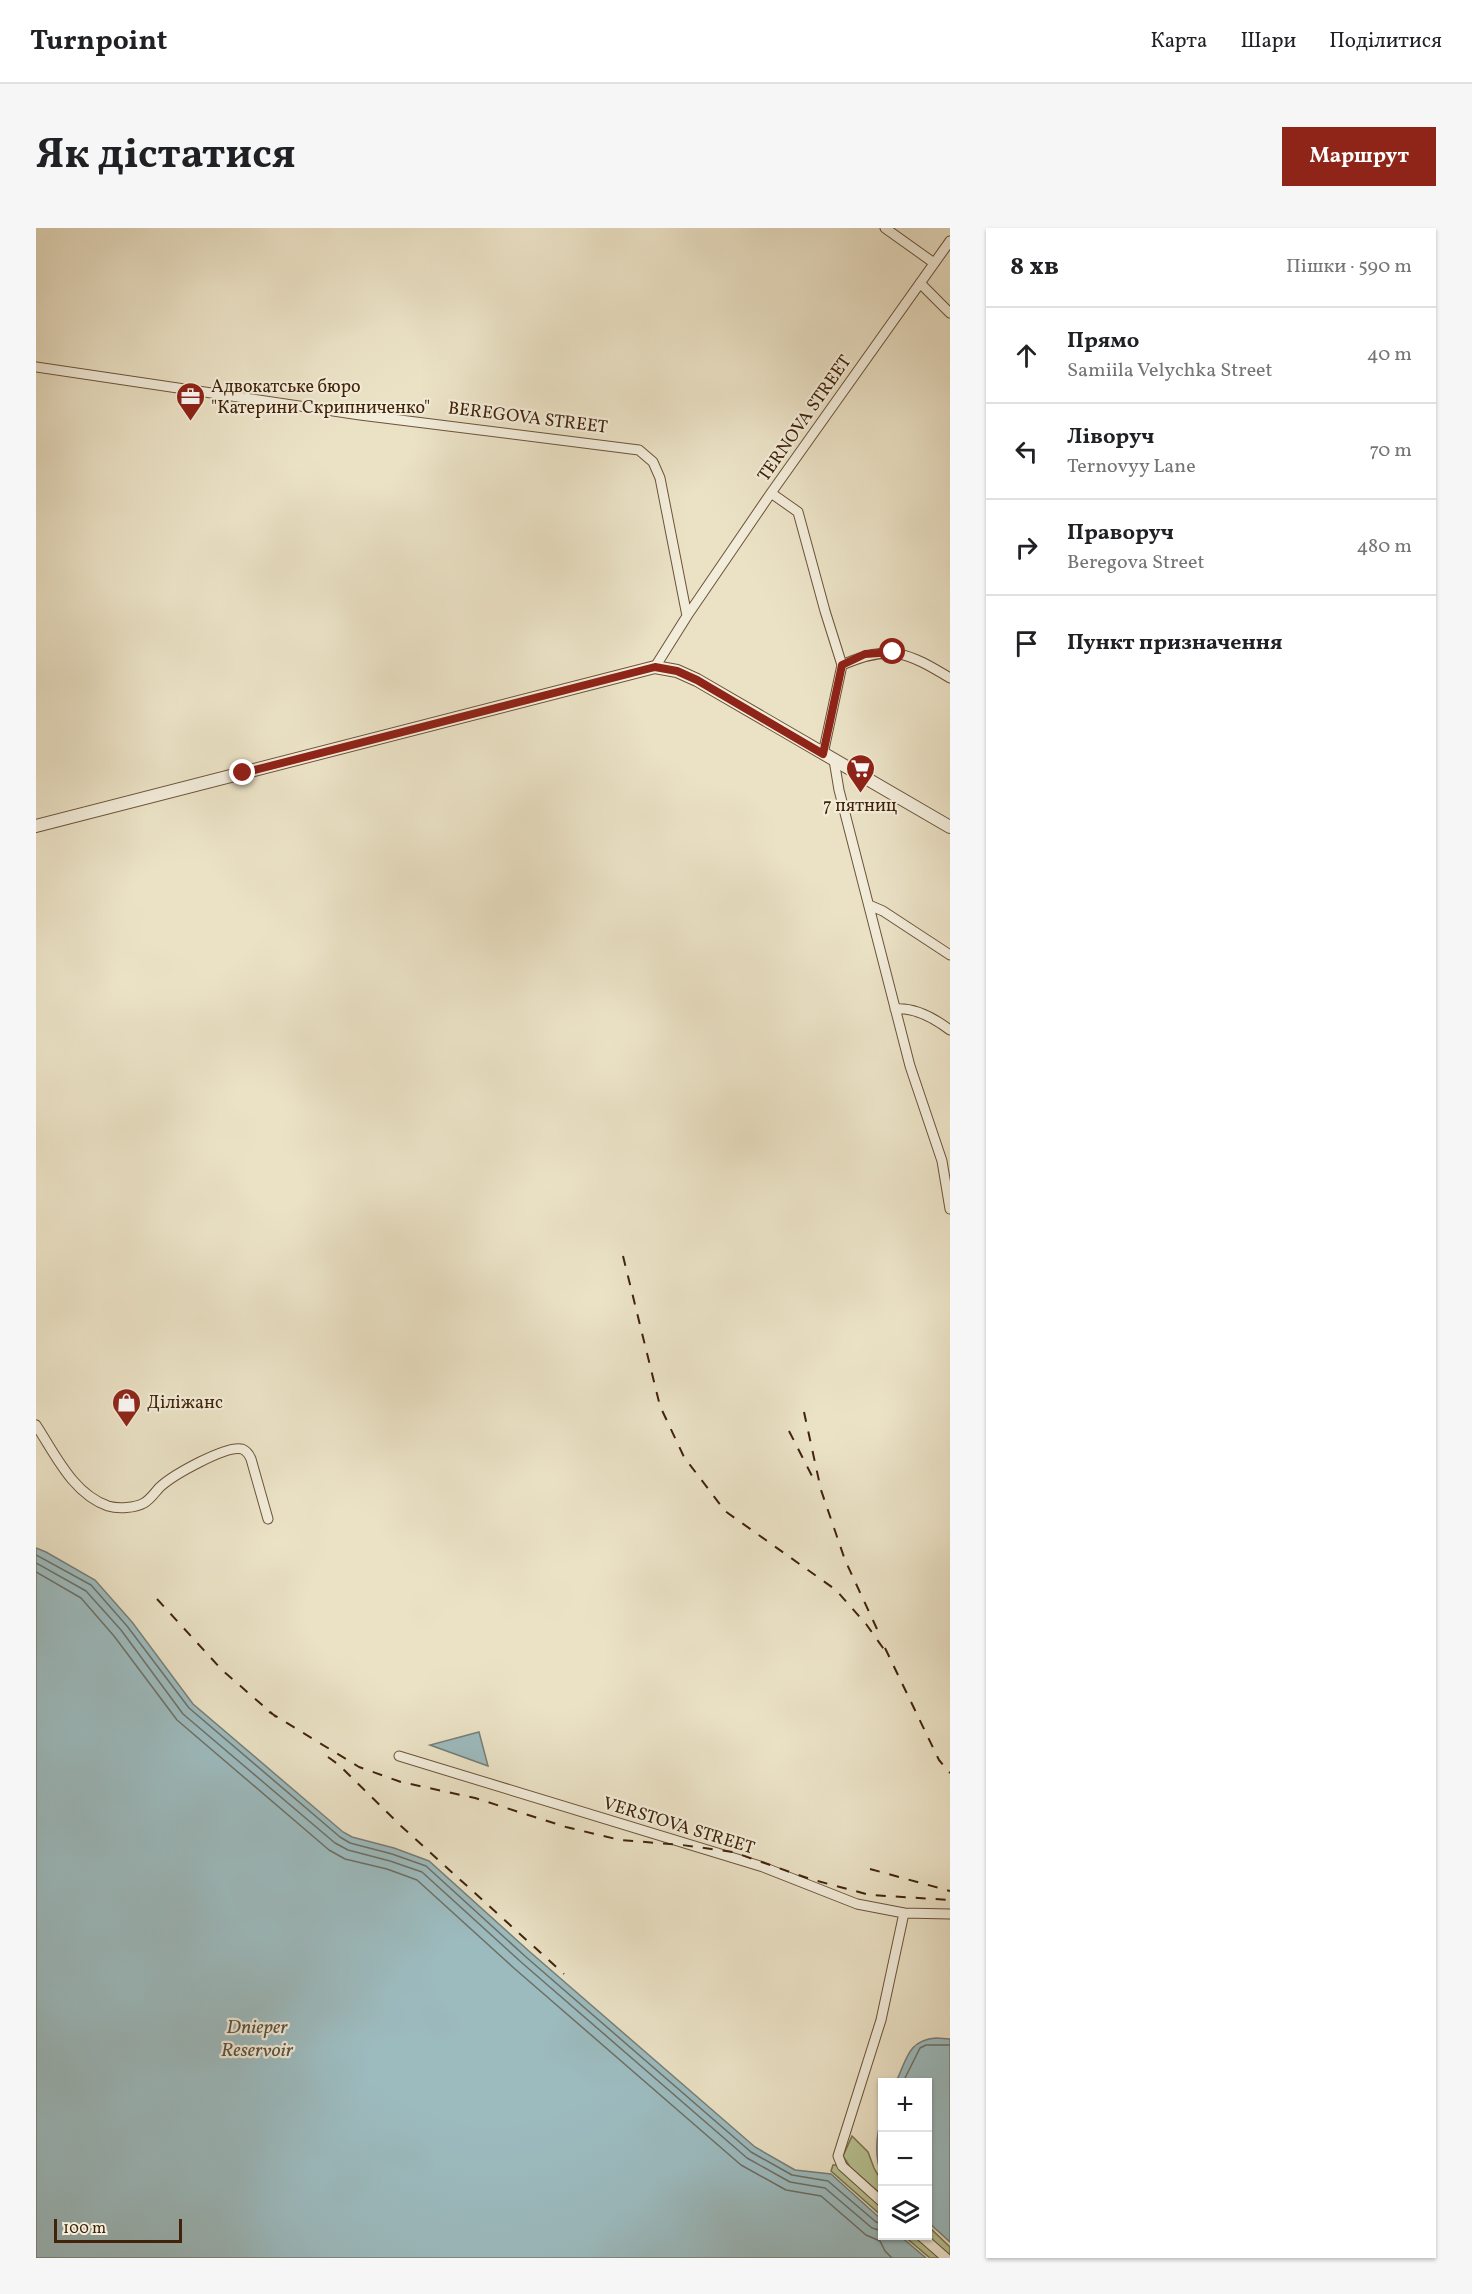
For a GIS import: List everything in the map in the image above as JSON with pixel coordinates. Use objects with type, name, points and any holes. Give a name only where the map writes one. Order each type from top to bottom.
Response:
[{"type":"street","points":[[885,228],[934,263]]},
{"type":"street","name":"TERNOVA STREET","points":[[687,616],[771,493],[950,241]]},
{"type":"street","points":[[920,283],[950,313]]},
{"type":"street","name":"BEREGOVA STREET","points":[[36,367],[360,415],[639,450],[653,462],[660,478],[687,616]]},
{"type":"street","points":[[771,493],[798,512],[842,665],[823,754]]},
{"type":"street","points":[[655,667],[687,616]]},
{"type":"street","points":[[842,665],[865,654],[893,652],[920,659],[950,678]]},
{"type":"street","points":[[36,826],[655,667],[677,671],[697,680],[950,827]]},
{"type":"street","points":[[834,760],[839,790],[910,1066],[942,1161],[950,1209]]},
{"type":"street","points":[[869,905],[883,911],[950,955]]},
{"type":"street","points":[[895,1009],[904,1008],[930,1016],[950,1030]]},
{"type":"street","points":[[36,1425],[69,1475],[85,1494],[109,1506],[126,1507],[142,1504],[176,1475],[198,1462],[230,1449],[241,1449],[248,1452],[251,1459],[268,1519]]},
{"type":"street","name":"VERSTOVA STREET","points":[[399,1756],[763,1867],[857,1904],[904,1913],[950,1914]]},
{"type":"street","points":[[878,2198],[842,2166],[838,2156],[881,2020],[904,1913]]},
{"type":"street","points":[[926,2240],[946,2258]]},
{"type":"green space","points":[[852,2136],[868,2152],[878,2175],[878,2192],[850,2167],[843,2156]]},
{"type":"green space","points":[[833,2165],[837,2165],[878,2201],[878,2212],[831,2171]]},
{"type":"green space","points":[[932,2230],[950,2247],[950,2256],[932,2240]]},
{"type":"green space","points":[[909,2240],[924,2240],[945,2258],[930,2258]]},
{"type":"water","name":"Dnieper Reservoir","points":[[36,1548],[95,1580],[132,1622],[193,1704],[343,1832],[352,1837],[394,1848],[429,1861],[755,2147],[795,2170],[831,2174],[878,2216],[878,2240],[905,2240],[926,2258],[36,2258]]},
{"type":"water","points":[[479,1732],[488,1766],[430,1745]]},
{"type":"water","points":[[950,2039],[950,2242],[932,2226],[932,2078],[898,2078],[910,2052],[919,2042]]},
{"type":"railway","points":[[623,1256],[660,1406],[684,1457],[725,1511],[836,1590],[866,1624],[888,1655]]},
{"type":"railway","points":[[804,1412],[821,1490],[845,1560],[877,1629]]},
{"type":"railway","points":[[789,1431],[813,1478]]},
{"type":"railway","points":[[157,1599],[222,1670],[276,1717]]},
{"type":"railway","points":[[885,1648],[939,1760],[950,1773]]},
{"type":"railway","points":[[269,1712],[359,1767],[401,1782],[475,1798],[566,1827],[620,1840],[733,1852],[810,1879],[870,1895],[950,1900]]},
{"type":"railway","points":[[328,1757],[564,1974]]},
{"type":"railway","points":[[870,1869],[950,1891]]},
{"type":"place","name":"Адвокатське бюро \"Катерини Скрипниченко\"","points":[[190,422]]},
{"type":"place","name":"7 пятниц","points":[[860,794]]},
{"type":"place","name":"Діліжанс","points":[[126,1428]]},
{"type":"route","points":[[243,773],[655,667],[677,671],[697,680],[823,754],[842,665],[865,654],[893,652]]}]
